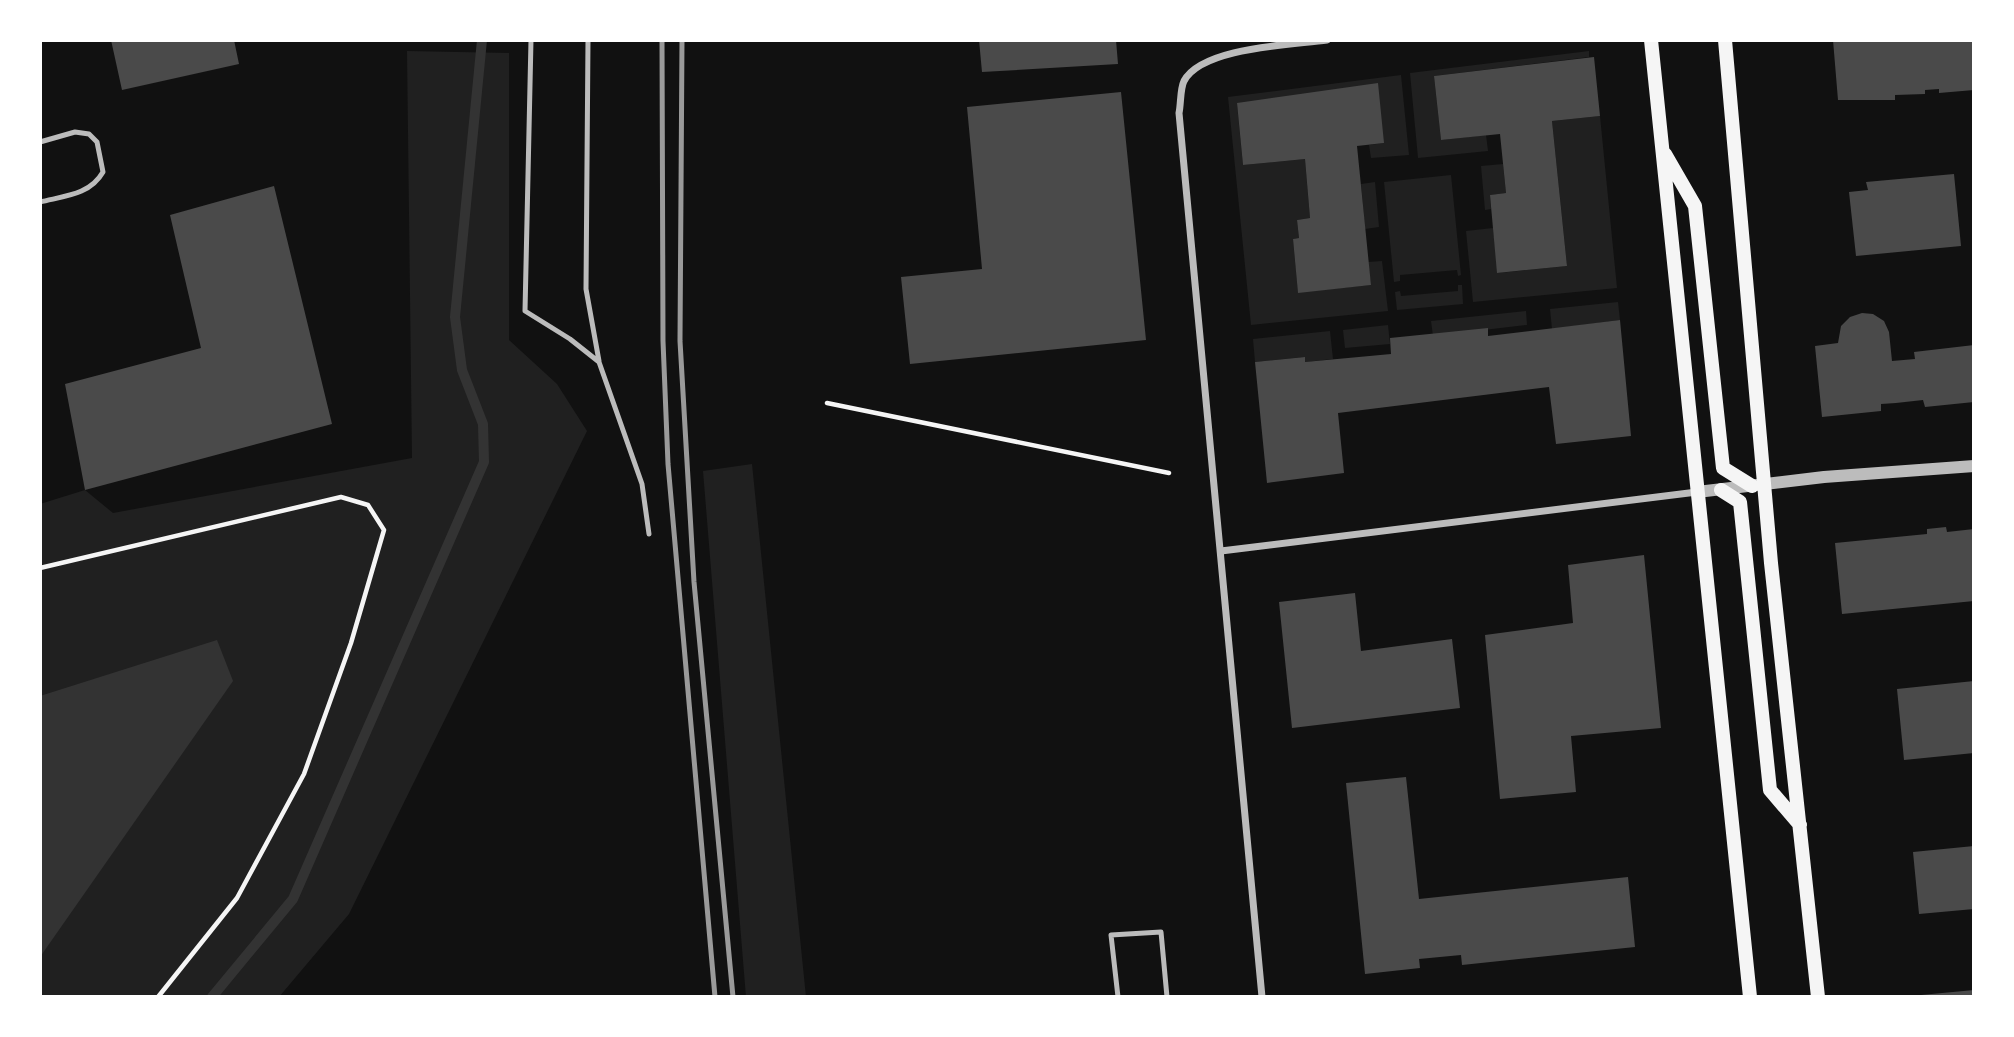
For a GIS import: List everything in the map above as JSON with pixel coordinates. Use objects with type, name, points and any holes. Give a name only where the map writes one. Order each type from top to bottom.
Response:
[{"type":"main road","points":[[1651,40],[1750,997]]},
{"type":"main road","points":[[1725,40],[1758,485],[1818,997]]},
{"type":"main road","points":[[1662,150],[1695,206],[1723,468],[1758,485]]},
{"type":"main road","points":[[1721,490],[1740,502],[1770,790],[1800,827]]},
{"type":"street","points":[[1262,997],[1179,113],[1185,80],[1205,63],[1230,52],[1327,40]]},
{"type":"street","points":[[1221,551],[1758,485],[1974,466]]},
{"type":"lane","points":[[531,40],[525,311],[570,339],[599,362]]},
{"type":"lane","points":[[588,40],[586,289],[599,362],[642,484],[649,534]]},
{"type":"lane","points":[[40,142],[75,132],[89,134],[97,142],[103,172],[96,184],[84,191],[40,202]]},
{"type":"lane","points":[[1118,997],[1111,936],[1161,932],[1167,997]]},
{"type":"path","points":[[827,403],[1169,474]]},
{"type":"path","points":[[40,568],[341,497],[368,505],[384,530],[379,555],[351,643],[304,774],[237,898],[158,997]]},
{"type":"shaded area","points":[[407,51],[509,53],[509,340],[557,384],[587,431],[349,914],[279,997],[40,997],[40,504],[85,490],[113,513],[412,458]]},
{"type":"shaded area","points":[[1589,51],[1589,57],[1434,76],[1441,140],[1486,135],[1488,151],[1418,158],[1410,73]]},
{"type":"shaded area","points":[[1401,75],[1409,155],[1371,158],[1369,145],[1384,143],[1237,104],[1243,165],[1305,159],[1310,218],[1297,220],[1299,238],[1293,239],[1298,292],[1371,285],[1368,262],[1382,261],[1388,311],[1251,325],[1228,97]]},
{"type":"shaded area","points":[[1600,116],[1617,288],[1473,302],[1466,231],[1493,228],[1498,273],[1567,266],[1552,121]]},
{"type":"shaded area","points":[[1503,164],[1506,193],[1490,195],[1491,209],[1485,210],[1481,166]]},
{"type":"shaded area","points":[[1451,175],[1461,275],[1458,276],[1457,270],[1400,275],[1400,281],[1394,282],[1384,182]]},
{"type":"shaded area","points":[[1375,182],[1379,227],[1365,229],[1361,184]]},
{"type":"shaded area","points":[[1458,285],[1462,285],[1463,304],[1397,310],[1395,292],[1400,291],[1401,296],[1458,291]]},
{"type":"shaded area","points":[[1618,302],[1620,320],[1552,329],[1550,309]]},
{"type":"shaded area","points":[[1526,311],[1527,325],[1433,336],[1431,321]]},
{"type":"shaded area","points":[[1388,325],[1390,344],[1345,348],[1343,330]]},
{"type":"shaded area","points":[[1330,331],[1333,359],[1305,362],[1304,357],[1255,362],[1253,339]]},
{"type":"shaded area","points":[[752,464],[806,997],[746,997],[703,471]]},
{"type":"shaded area","points":[[217,640],[233,681],[40,957],[40,696]]},
{"type":"building","points":[[111,40],[234,40],[239,64],[122,90]]},
{"type":"building","points":[[979,40],[1116,40],[1118,64],[982,72]]},
{"type":"building","points":[[1833,40],[1974,40],[1974,90],[1939,93],[1939,89],[1925,90],[1925,94],[1895,95],[1895,100],[1838,100]]},
{"type":"building","points":[[1594,57],[1600,116],[1552,121],[1567,266],[1497,273],[1490,195],[1506,193],[1500,134],[1441,140],[1434,76]]},
{"type":"building","points":[[1378,83],[1384,143],[1357,146],[1371,285],[1298,293],[1293,239],[1299,238],[1297,220],[1310,218],[1305,159],[1243,165],[1237,103]]},
{"type":"building","points":[[1121,92],[1146,340],[910,364],[901,277],[982,269],[967,107]]},
{"type":"building","points":[[1954,174],[1961,246],[1856,256],[1849,192],[1868,190],[1866,182]]},
{"type":"building","points":[[274,186],[332,424],[85,490],[65,384],[201,348],[170,215]]},
{"type":"building","points":[[1862,313],[1873,314],[1884,321],[1889,332],[1892,361],[1915,359],[1914,352],[1974,345],[1974,402],[1925,407],[1923,400],[1881,404],[1881,411],[1822,417],[1815,346],[1838,343],[1841,326],[1850,317]]},
{"type":"building","points":[[1620,320],[1631,436],[1556,444],[1549,387],[1338,413],[1344,473],[1267,483],[1255,362],[1305,357],[1305,362],[1391,354],[1390,338],[1488,328],[1488,336]]},
{"type":"building","points":[[1946,527],[1947,532],[1974,529],[1974,601],[1842,614],[1835,543],[1927,534],[1927,529]]},
{"type":"building","points":[[1644,555],[1661,728],[1571,736],[1576,792],[1500,799],[1485,635],[1573,623],[1568,565]]},
{"type":"building","points":[[1355,593],[1361,651],[1452,639],[1460,708],[1292,728],[1279,602]]},
{"type":"building","points":[[1974,681],[1974,753],[1904,760],[1897,689]]},
{"type":"building","points":[[1406,777],[1419,899],[1628,877],[1635,947],[1462,965],[1461,955],[1419,959],[1420,968],[1365,974],[1346,783]]},
{"type":"building","points":[[1974,846],[1974,909],[1919,914],[1913,852]]},
{"type":"building","points":[[1974,990],[1974,997],[1921,997],[1921,995]]},
{"type":"waterway","points":[[212,997],[293,899],[484,462],[483,424],[462,370],[455,317],[482,40]]},
{"type":"railway","points":[[662,40],[663,341],[668,464],[715,997]]},
{"type":"railway","points":[[682,40],[680,341],[694,582],[733,997]]}]
